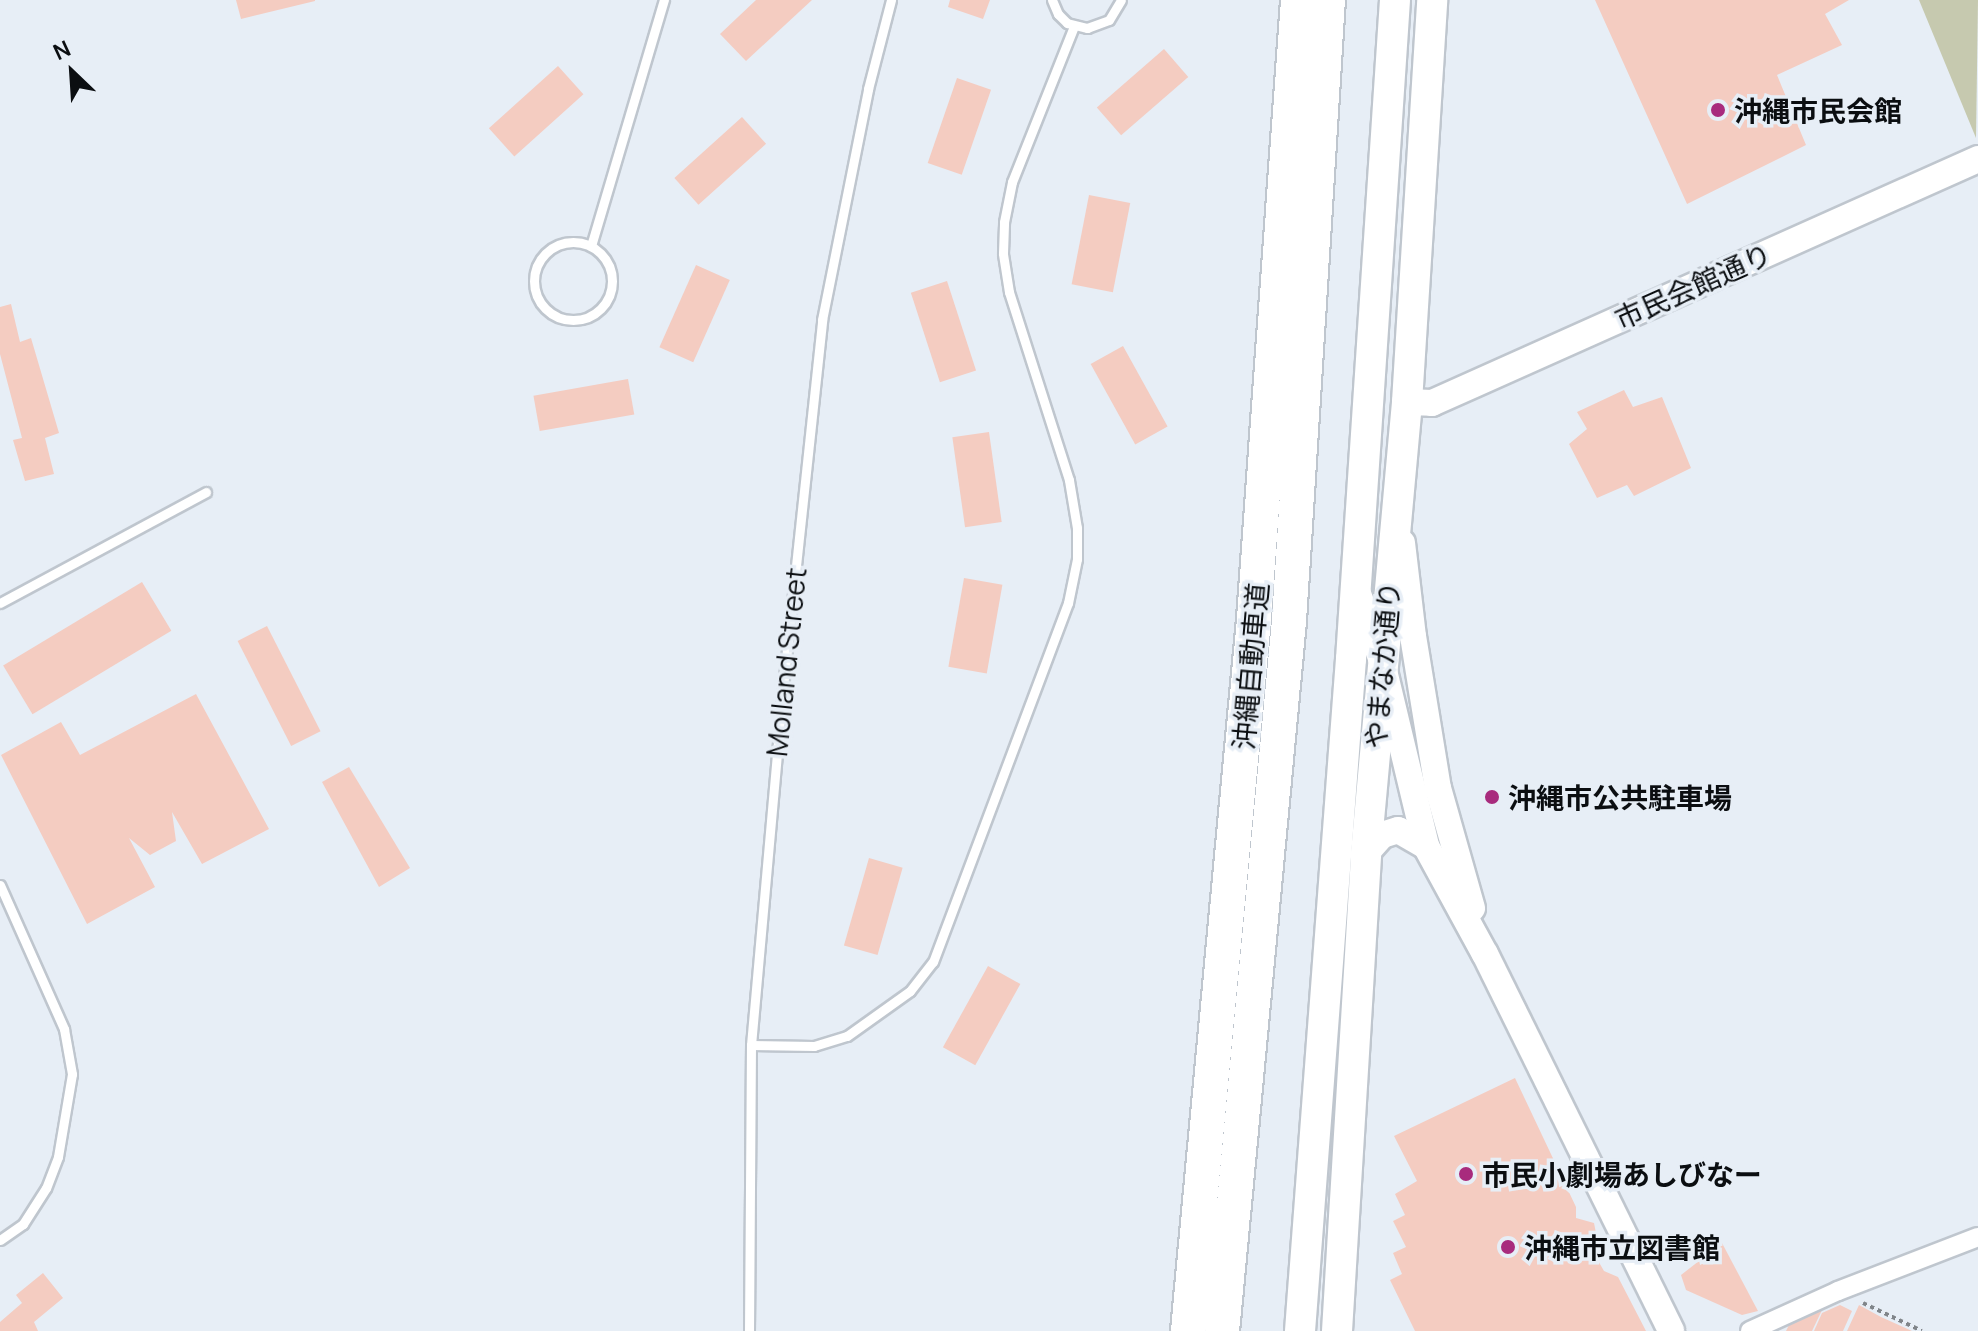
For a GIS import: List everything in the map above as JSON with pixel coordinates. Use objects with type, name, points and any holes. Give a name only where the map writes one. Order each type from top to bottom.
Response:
[{"type":"highway","name":"沖縄自動車道","points":[[1188,1331],[1254,619],[1298,0]]},
{"type":"highway","name":"沖縄自動車道","points":[[1222,1331],[1289,621],[1328,0]]},
{"type":"main road","name":"やまなか通り","points":[[1300,1331],[1344,761],[1395,0]]},
{"type":"main road","name":"やまなか通り","points":[[1337,1331],[1366,853],[1388,638],[1397,496],[1407,402],[1432,0]]},
{"type":"street","name":"市民会館通り","points":[[1407,402],[1432,403],[1978,159]]},
{"type":"street","points":[[1355,584],[1388,638],[1438,788],[1485,954]]},
{"type":"street","points":[[1344,761],[1356,720],[1360,654],[1388,638]]},
{"type":"street","points":[[1388,638],[1426,846],[1485,954],[1671,1331]]},
{"type":"street","points":[[1366,853],[1382,835],[1398,830],[1426,846]]},
{"type":"street","points":[[1750,1331],[1838,1291],[1978,1237]]},
{"type":"lane","points":[[591,246],[664,0]]},
{"type":"lane","name":"Molland Street","points":[[749,1331],[751,1045],[784,678],[822,320],[868,89],[891,0]]},
{"type":"lane","points":[[1052,0],[1058,14],[1074,26],[1096,27],[1109,20],[1121,0]]},
{"type":"lane","points":[[751,1045],[814,1046],[847,1036],[910,991],[933,962],[1068,603],[1077,559],[1077,528],[1069,480],[1009,292],[1003,253],[1004,222],[1012,182],[1074,26]]},
{"type":"lane","points":[[572,242],[591,246],[603,255],[610,268],[610,294],[591,315],[563,318],[548,310],[538,296],[534,281],[537,266],[557,245],[572,242]]},
{"type":"lane","points":[[0,603],[206,492]]},
{"type":"lane","points":[[0,885],[60,1016],[72,1074],[58,1157],[46,1188],[23,1224],[0,1240]]},
{"type":"path","points":[[1838,1291],[1922,1331]]},
{"type":"green space","points":[[1919,0],[1978,0],[1976,138]]},
{"type":"building","points":[[236,0],[315,0],[315,1],[241,19]]},
{"type":"building","points":[[756,0],[812,0],[746,61],[720,34]]},
{"type":"building","points":[[950,0],[990,0],[983,19],[948,7]]},
{"type":"building","name":"沖縄市民会館","points":[[1595,0],[1849,0],[1825,14],[1842,45],[1777,75],[1806,145],[1687,204]]},
{"type":"building","points":[[1164,49],[1188,77],[1121,135],[1097,107]]},
{"type":"building","points":[[558,66],[583,94],[514,156],[489,128]]},
{"type":"building","points":[[957,78],[991,90],[962,175],[928,163]]},
{"type":"building","points":[[742,117],[766,144],[698,205],[674,178]]},
{"type":"building","points":[[1089,195],[1130,203],[1113,292],[1072,284]]},
{"type":"building","points":[[696,265],[730,280],[693,362],[659,347]]},
{"type":"building","points":[[947,281],[976,370],[940,382],[911,293]]},
{"type":"building","points":[[11,304],[20,342],[31,338],[59,433],[45,438],[54,474],[25,481],[13,440],[22,438],[0,354],[0,307]]},
{"type":"building","points":[[1123,346],[1168,426],[1135,444],[1091,364]]},
{"type":"building","points":[[628,379],[634,414],[540,431],[533,396]]},
{"type":"building","points":[[1624,390],[1633,407],[1662,397],[1691,468],[1634,496],[1627,485],[1597,498],[1569,444],[1587,429],[1577,412]]},
{"type":"building","points":[[989,432],[1002,522],[965,527],[952,437]]},
{"type":"building","points":[[964,578],[1002,585],[987,673],[948,667]]},
{"type":"building","points":[[142,582],[171,631],[32,714],[3,665]]},
{"type":"building","points":[[267,626],[321,731],[291,746],[238,641]]},
{"type":"building","points":[[196,694],[269,829],[202,864],[172,812],[176,841],[150,855],[129,838],[155,887],[87,924],[1,755],[61,722],[80,755]]},
{"type":"building","points":[[349,767],[410,868],[379,887],[322,782]]},
{"type":"building","points":[[869,858],[903,868],[878,955],[844,945]]},
{"type":"building","points":[[988,966],[1020,984],[975,1065],[943,1047]]},
{"type":"building","points":[[1515,1078],[1576,1207],[1576,1218],[1594,1223],[1598,1243],[1593,1252],[1604,1271],[1618,1277],[1646,1331],[1415,1331],[1390,1280],[1402,1274],[1393,1253],[1406,1247],[1393,1221],[1405,1215],[1395,1194],[1417,1181],[1394,1136]]},
{"type":"building","points":[[1722,1243],[1758,1311],[1742,1315],[1686,1290],[1681,1275]]},
{"type":"building","points":[[43,1273],[63,1298],[34,1322],[38,1331],[0,1331],[0,1322],[22,1303],[16,1295]]},
{"type":"building","points":[[1840,1305],[1852,1311],[1843,1331],[1814,1331],[1822,1313]]},
{"type":"building","points":[[1859,1305],[1881,1317],[1912,1331],[1847,1331]]},
{"type":"building","points":[[1823,1308],[1812,1331],[1786,1331],[1790,1323]]},
{"type":"place","name":"沖縄市民会館","points":[[1718,110]]},
{"type":"place","name":"沖縄市公共駐車場","points":[[1492,797]]},
{"type":"place","name":"市民小劇場あしびなー","points":[[1466,1174]]},
{"type":"place","name":"沖縄市立図書館","points":[[1508,1247]]}]
